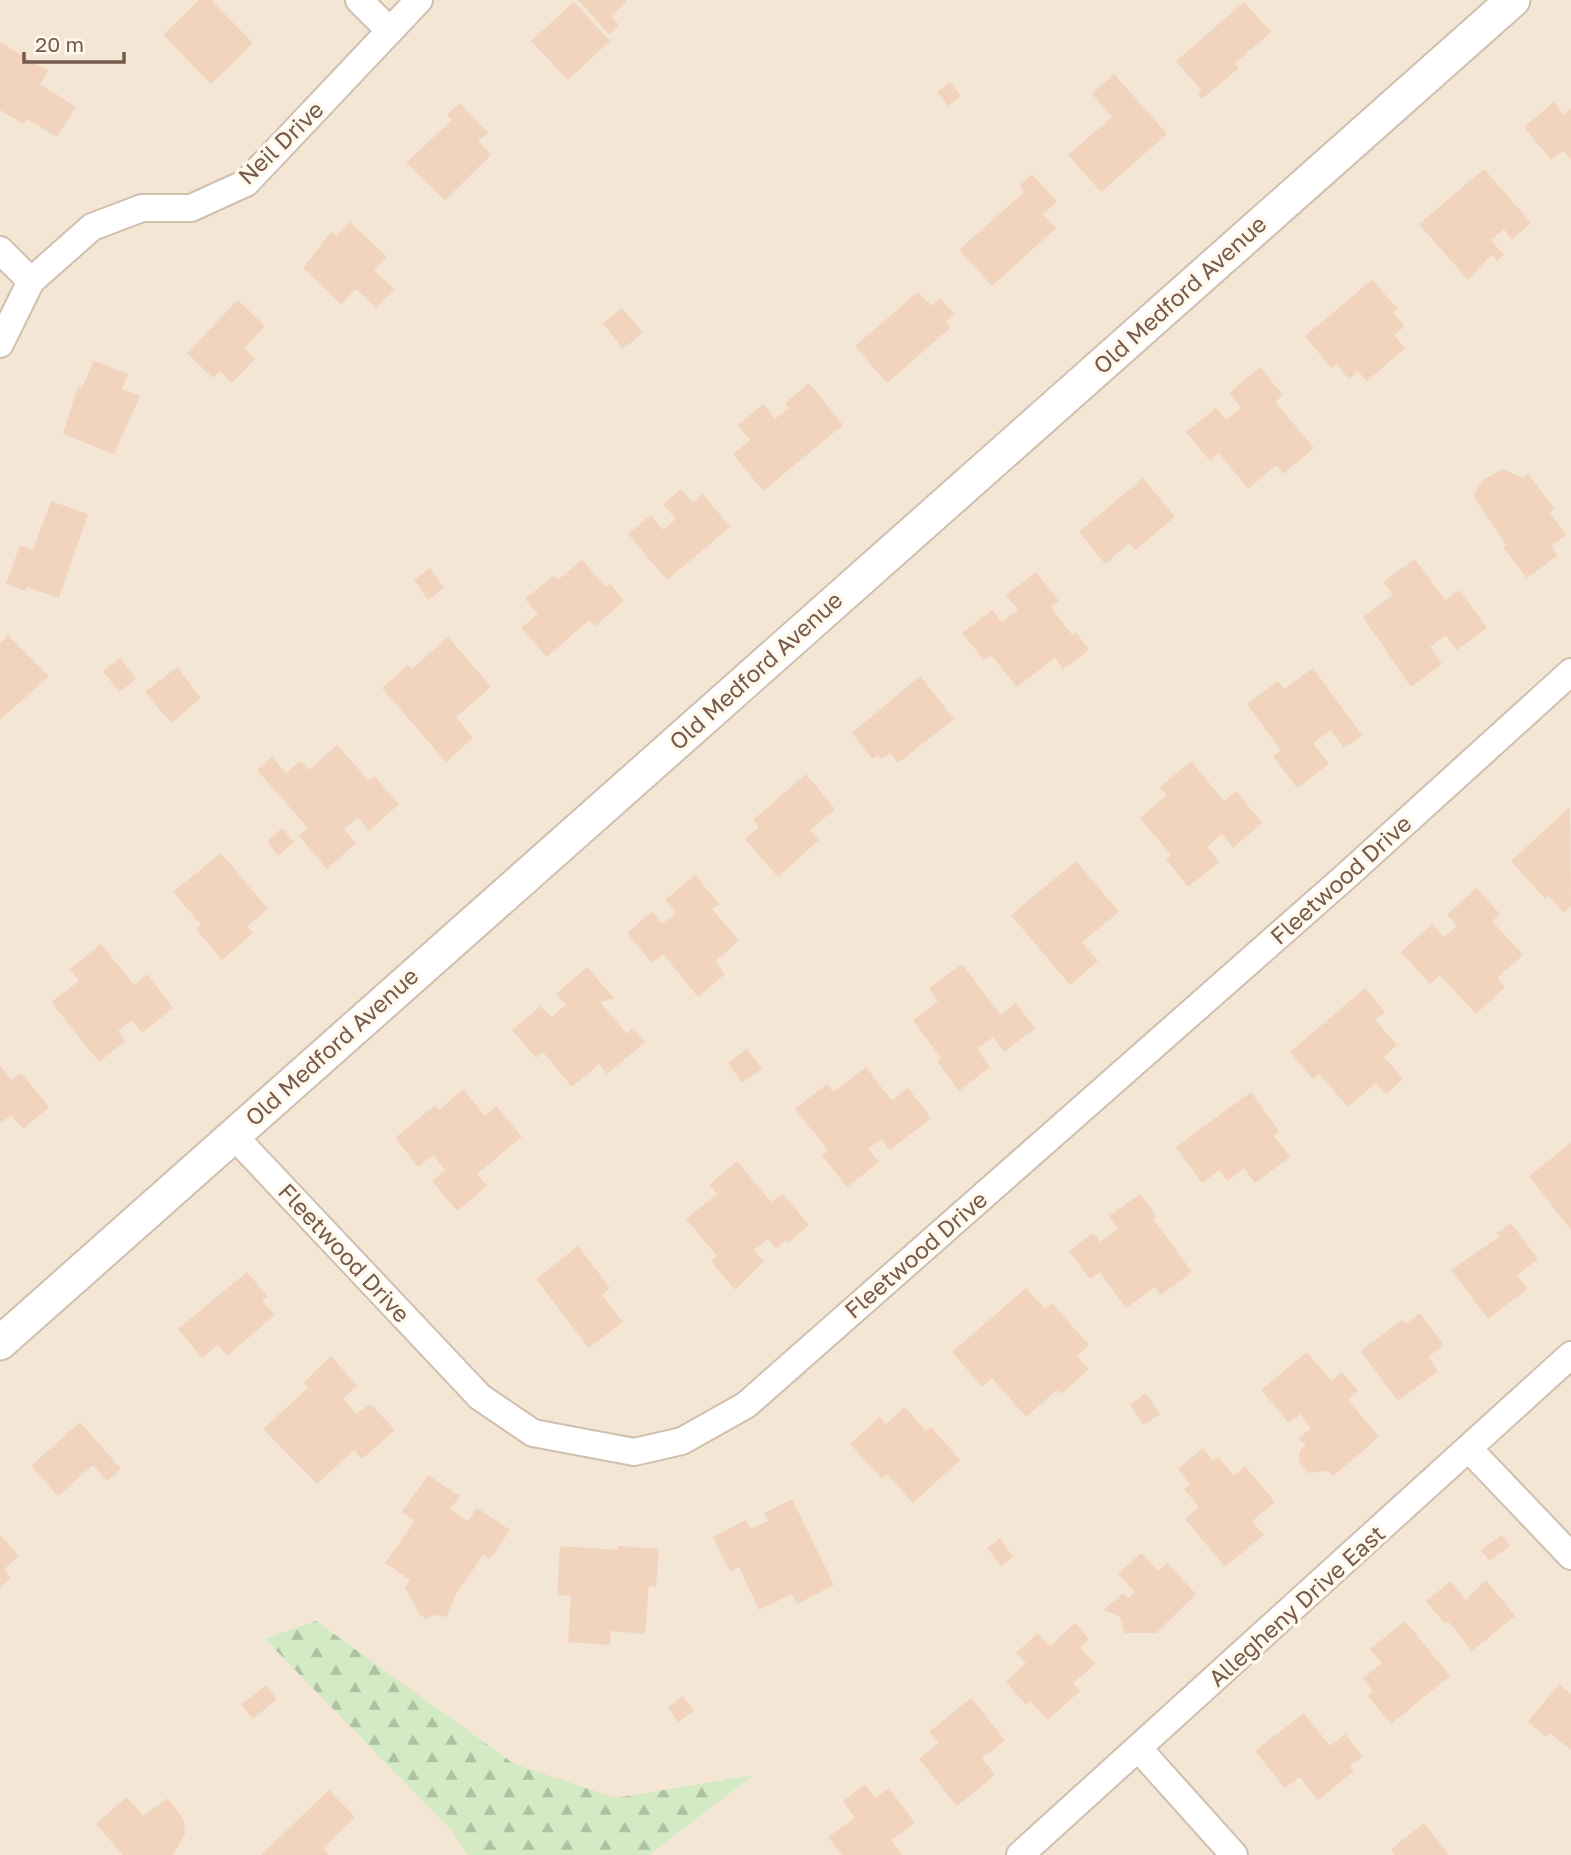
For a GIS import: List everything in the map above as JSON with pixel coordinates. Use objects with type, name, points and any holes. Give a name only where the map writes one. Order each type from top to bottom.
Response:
[{"type":"street","points":[[359,0],[390,30]]},
{"type":"street","name":"Neil Drive","points":[[0,344],[31,281],[92,227],[142,208],[191,208],[246,183],[351,75],[419,0]]},
{"type":"street","name":"Old Medford Avenue","points":[[0,1343],[1513,0]]},
{"type":"street","points":[[0,250],[31,281]]},
{"type":"street","name":"Fleetwood Drive","points":[[233,1135],[480,1397],[512,1419],[533,1433],[635,1452],[681,1441],[746,1405],[1345,877],[1571,672]]},
{"type":"street","name":"Allegheny Drive East","points":[[1020,1855],[1470,1450],[1571,1355]]},
{"type":"street","points":[[1470,1450],[1571,1556]]},
{"type":"street","points":[[1139,1749],[1234,1855]]},
{"type":"shaded area","points":[[0,0],[1571,0],[1571,1855],[0,1855]]},
{"type":"green space","points":[[316,1621],[514,1764],[616,1798],[753,1775],[649,1855],[467,1855],[452,1831],[265,1639]]},
{"type":"building","points":[[199,0],[211,0],[253,43],[211,84],[163,35]]},
{"type":"building","points":[[578,0],[627,1],[611,16],[619,25],[609,34]]},
{"type":"building","points":[[574,2],[610,41],[568,80],[531,41]]},
{"type":"building","points":[[1244,2],[1271,32],[1235,63],[1239,68],[1202,99],[1198,94],[1201,90],[1176,61]]},
{"type":"building","points":[[0,42],[48,71],[40,84],[76,107],[57,137],[27,119],[24,124],[0,110]]},
{"type":"building","points":[[1114,74],[1167,134],[1101,192],[1068,155],[1112,117],[1092,94]]},
{"type":"building","points":[[950,82],[961,96],[948,106],[937,92]]},
{"type":"building","points":[[1554,102],[1564,115],[1571,109],[1571,160],[1563,151],[1551,160],[1524,127]]},
{"type":"building","points":[[460,103],[488,133],[478,141],[491,155],[445,200],[406,163],[452,120],[447,115]]},
{"type":"building","points":[[1484,169],[1531,223],[1512,240],[1504,229],[1491,240],[1504,255],[1497,261],[1492,254],[1468,280],[1419,224]]},
{"type":"building","points":[[1032,174],[1057,202],[1043,214],[1056,228],[992,286],[959,250],[1024,192],[1019,186]]},
{"type":"building","points":[[350,222],[387,257],[374,270],[394,289],[376,308],[356,289],[341,304],[303,268],[331,232],[336,236]]},
{"type":"building","points":[[1372,280],[1398,309],[1393,313],[1405,326],[1394,335],[1405,348],[1367,381],[1358,371],[1349,379],[1336,364],[1331,368],[1305,336]]},
{"type":"building","points":[[918,292],[931,306],[940,298],[954,314],[946,322],[950,328],[887,383],[855,346]]},
{"type":"building","points":[[238,300],[265,326],[244,348],[255,359],[232,383],[220,371],[213,378],[187,353]]},
{"type":"building","points":[[622,308],[643,333],[623,349],[603,323]]},
{"type":"building","points":[[94,361],[128,374],[122,389],[140,396],[114,454],[63,434],[78,386],[82,388]]},
{"type":"building","points":[[1260,367],[1283,395],[1275,402],[1314,448],[1283,474],[1276,465],[1248,489],[1219,453],[1210,461],[1186,432],[1216,408],[1226,420],[1241,408],[1229,393]]},
{"type":"building","points":[[809,383],[843,425],[763,491],[733,454],[750,440],[738,425],[763,404],[775,419],[789,408],[785,403]]},
{"type":"building","points":[[1502,469],[1523,478],[1528,474],[1555,509],[1550,513],[1566,535],[1552,546],[1557,556],[1527,578],[1503,547],[1506,545],[1473,496],[1482,481]]},
{"type":"building","points":[[1143,478],[1175,517],[1135,550],[1129,543],[1105,564],[1079,532]]},
{"type":"building","points":[[681,489],[693,503],[703,494],[730,527],[667,580],[628,534],[651,515],[663,530],[676,519],[663,504]]},
{"type":"building","points":[[51,501],[88,514],[59,598],[27,587],[25,591],[6,584],[20,545],[33,550]]},
{"type":"building","points":[[1415,559],[1445,600],[1459,590],[1487,628],[1457,650],[1446,635],[1430,647],[1442,664],[1411,687],[1363,617],[1393,595],[1383,582]]},
{"type":"building","points":[[582,560],[605,586],[610,584],[624,601],[595,626],[589,620],[547,657],[521,628],[538,614],[525,599],[554,575],[558,580]]},
{"type":"building","points":[[430,568],[444,588],[428,600],[414,580]]},
{"type":"building","points":[[1036,572],[1059,601],[1051,607],[1072,635],[1076,632],[1089,650],[1063,669],[1055,658],[1017,687],[991,655],[984,660],[962,633],[992,610],[1002,622],[1018,610],[1006,595]]},
{"type":"building","points":[[8,635],[49,676],[0,720],[0,643]]},
{"type":"building","points":[[448,637],[491,687],[456,717],[473,738],[446,762],[382,688],[408,665],[412,669]]},
{"type":"building","points":[[120,658],[136,679],[119,692],[103,671]]},
{"type":"building","points":[[177,667],[201,698],[171,723],[145,692]]},
{"type":"building","points":[[1313,668],[1362,735],[1344,748],[1331,730],[1313,743],[1329,764],[1297,788],[1273,756],[1281,751],[1247,704],[1278,681],[1284,689]]},
{"type":"building","points":[[920,676],[954,719],[898,763],[890,753],[881,759],[878,755],[872,759],[852,733]]},
{"type":"building","points":[[337,745],[369,781],[374,776],[399,804],[369,831],[358,817],[344,829],[356,843],[327,869],[299,836],[308,828],[257,770],[272,757],[286,773],[300,761],[309,770]]},
{"type":"building","points":[[1191,761],[1224,801],[1236,791],[1262,823],[1233,848],[1222,834],[1207,847],[1219,862],[1188,887],[1166,859],[1171,855],[1140,818],[1167,795],[1160,787]]},
{"type":"building","points":[[806,774],[835,809],[810,830],[819,840],[778,877],[745,839],[759,827],[753,820]]},
{"type":"building","points":[[1570,807],[1571,906],[1564,913],[1548,896],[1545,899],[1511,861]]},
{"type":"building","points":[[282,828],[294,842],[278,856],[267,841]]},
{"type":"building","points":[[221,853],[268,909],[247,926],[253,933],[222,960],[196,929],[201,925],[173,892]]},
{"type":"building","points":[[1076,861],[1119,912],[1082,942],[1098,961],[1070,985],[1011,915]]},
{"type":"building","points":[[695,875],[719,904],[712,909],[739,941],[715,961],[725,974],[698,997],[663,954],[652,963],[627,933],[652,912],[662,924],[676,913],[665,900]]},
{"type":"building","points":[[1476,888],[1500,914],[1492,921],[1523,955],[1497,978],[1505,987],[1476,1014],[1440,975],[1430,984],[1401,952],[1432,924],[1444,937],[1457,926],[1447,915]]},
{"type":"building","points":[[101,944],[134,985],[147,974],[173,1008],[142,1033],[132,1020],[118,1031],[125,1041],[99,1062],[51,1002],[79,981],[70,969]]},
{"type":"building","points":[[962,964],[1001,1015],[1016,1003],[1035,1028],[1004,1052],[993,1037],[977,1049],[990,1067],[959,1091],[937,1061],[941,1058],[913,1020],[938,1001],[929,988]]},
{"type":"building","points":[[587,967],[614,998],[600,1002],[627,1034],[633,1028],[645,1042],[607,1074],[599,1064],[572,1087],[543,1052],[536,1058],[512,1030],[541,1006],[551,1017],[566,1005],[556,994]]},
{"type":"building","points":[[1365,988],[1385,1012],[1375,1020],[1397,1045],[1384,1057],[1403,1079],[1386,1094],[1376,1083],[1348,1107],[1319,1074],[1313,1079],[1290,1052]]},
{"type":"building","points":[[747,1049],[762,1069],[742,1083],[728,1063]]},
{"type":"building","points":[[0,1066],[12,1080],[21,1073],[49,1107],[23,1129],[11,1115],[0,1124]]},
{"type":"building","points":[[866,1067],[892,1101],[908,1088],[931,1118],[890,1150],[881,1139],[868,1149],[879,1162],[847,1187],[822,1155],[828,1150],[795,1109],[827,1084],[833,1092]]},
{"type":"building","points":[[463,1089],[485,1116],[496,1106],[522,1137],[477,1174],[487,1186],[457,1211],[432,1181],[445,1170],[433,1155],[418,1167],[395,1138],[435,1105],[439,1110]]},
{"type":"building","points":[[1251,1092],[1279,1131],[1274,1136],[1290,1157],[1255,1183],[1244,1168],[1228,1181],[1219,1170],[1202,1183],[1176,1147]]},
{"type":"building","points":[[1571,1143],[1571,1230],[1529,1176]]},
{"type":"building","points":[[737,1161],[771,1202],[783,1194],[809,1225],[788,1243],[786,1241],[776,1248],[768,1239],[754,1250],[764,1261],[735,1290],[711,1261],[717,1256],[686,1219],[717,1194],[709,1185]]},
{"type":"building","points":[[1140,1194],[1156,1216],[1153,1219],[1192,1272],[1161,1295],[1155,1287],[1126,1308],[1100,1272],[1090,1279],[1069,1251],[1093,1233],[1100,1242],[1118,1229],[1109,1216]]},
{"type":"building","points":[[1511,1223],[1538,1259],[1517,1275],[1527,1289],[1488,1319],[1451,1270],[1499,1237],[1497,1233]]},
{"type":"building","points":[[578,1246],[610,1288],[602,1295],[623,1322],[589,1348],[536,1279]]},
{"type":"building","points":[[247,1272],[268,1297],[262,1301],[275,1315],[227,1356],[218,1345],[202,1358],[178,1329]]},
{"type":"building","points":[[1026,1288],[1045,1309],[1052,1303],[1089,1345],[1077,1356],[1089,1369],[1061,1394],[1057,1390],[1026,1417],[992,1378],[982,1387],[952,1352]]},
{"type":"building","points":[[1420,1313],[1444,1345],[1428,1357],[1438,1371],[1398,1401],[1361,1351],[1403,1319],[1406,1324]]},
{"type":"building","points":[[1307,1352],[1331,1381],[1342,1372],[1358,1391],[1348,1400],[1379,1437],[1333,1476],[1328,1471],[1309,1473],[1299,1461],[1300,1450],[1306,1445],[1299,1438],[1311,1428],[1300,1414],[1289,1423],[1261,1390]]},
{"type":"building","points":[[331,1356],[357,1386],[343,1398],[356,1414],[370,1404],[395,1430],[362,1459],[354,1450],[317,1484],[263,1429],[308,1388],[304,1382]]},
{"type":"building","points":[[1146,1393],[1160,1414],[1144,1425],[1130,1405]]},
{"type":"building","points":[[905,1407],[926,1431],[931,1427],[960,1460],[913,1503],[887,1474],[882,1479],[850,1444],[880,1417],[886,1424]]},
{"type":"building","points":[[80,1422],[121,1469],[107,1481],[93,1465],[58,1496],[31,1466]]},
{"type":"building","points":[[1203,1448],[1213,1461],[1218,1457],[1234,1476],[1245,1466],[1275,1502],[1252,1521],[1264,1535],[1225,1567],[1185,1519],[1199,1507],[1184,1489],[1190,1484],[1178,1469]]},
{"type":"building","points":[[428,1475],[460,1496],[450,1509],[468,1521],[477,1508],[510,1530],[490,1559],[483,1555],[456,1594],[446,1617],[434,1615],[426,1619],[420,1615],[405,1588],[410,1580],[385,1563],[415,1521],[402,1512]]},
{"type":"building","points":[[792,1499],[834,1585],[797,1604],[792,1594],[759,1610],[739,1567],[730,1572],[713,1537],[746,1520],[751,1529],[768,1521],[764,1513]]},
{"type":"building","points":[[0,1535],[19,1556],[4,1569],[11,1578],[0,1588]]},
{"type":"building","points":[[1502,1535],[1510,1546],[1489,1561],[1481,1550]]},
{"type":"building","points":[[1000,1538],[1013,1557],[1001,1566],[987,1548]]},
{"type":"building","points":[[560,1546],[618,1550],[618,1546],[659,1549],[656,1587],[649,1586],[645,1634],[611,1631],[610,1645],[568,1642],[571,1596],[557,1595]]},
{"type":"building","points":[[1141,1553],[1158,1571],[1167,1563],[1196,1594],[1156,1633],[1124,1633],[1120,1617],[1104,1610],[1123,1593],[1128,1598],[1135,1592],[1118,1574]]},
{"type":"building","points":[[1486,1580],[1515,1616],[1472,1651],[1448,1621],[1445,1624],[1426,1601],[1451,1581],[1466,1600]]},
{"type":"building","points":[[1405,1621],[1450,1676],[1391,1724],[1368,1696],[1373,1691],[1363,1678],[1382,1663],[1370,1649]]},
{"type":"building","points":[[1075,1623],[1089,1639],[1080,1647],[1095,1664],[1073,1683],[1080,1691],[1048,1720],[1030,1701],[1026,1705],[1006,1682],[1026,1663],[1016,1653],[1038,1633],[1050,1646]]},
{"type":"building","points":[[1559,1684],[1571,1694],[1571,1750],[1549,1733],[1546,1737],[1528,1722]]},
{"type":"building","points":[[266,1685],[277,1699],[253,1719],[241,1705]]},
{"type":"building","points":[[683,1696],[694,1711],[678,1722],[668,1707]]},
{"type":"building","points":[[971,1698],[1005,1740],[982,1758],[995,1775],[957,1806],[919,1759],[939,1743],[929,1732]]},
{"type":"building","points":[[1304,1713],[1330,1746],[1345,1734],[1363,1756],[1350,1766],[1354,1771],[1318,1800],[1300,1777],[1285,1788],[1255,1751]]},
{"type":"building","points":[[865,1785],[875,1798],[889,1788],[915,1823],[891,1840],[902,1855],[842,1855],[828,1837],[855,1818],[843,1801]]},
{"type":"building","points":[[329,1790],[355,1817],[323,1848],[329,1855],[261,1855]]},
{"type":"building","points":[[127,1797],[143,1816],[168,1798],[184,1820],[185,1834],[173,1855],[123,1855],[96,1824]]},
{"type":"building","points":[[1424,1823],[1449,1855],[1395,1855],[1391,1849]]}]
